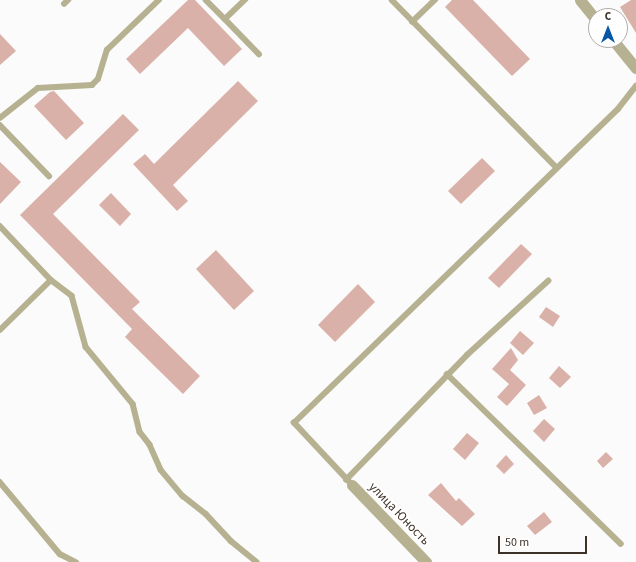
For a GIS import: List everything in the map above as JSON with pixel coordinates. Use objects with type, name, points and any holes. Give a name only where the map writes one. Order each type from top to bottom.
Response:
[{"type":"street","points":[[580,0],[588,10]]},
{"type":"street","points":[[620,48],[636,68]]},
{"type":"street","name":"улица Юность","points":[[349,482],[426,562]]},
{"type":"lane","points":[[0,118],[38,88],[92,85],[98,79],[107,50],[159,0]]},
{"type":"lane","points":[[206,0],[259,54]]},
{"type":"lane","points":[[225,19],[245,0]]},
{"type":"lane","points":[[392,0],[557,168]]},
{"type":"lane","points":[[412,22],[435,0]]},
{"type":"lane","points":[[548,281],[448,374],[349,482],[294,423],[618,109],[636,86]]},
{"type":"lane","points":[[0,126],[50,176]]},
{"type":"lane","points":[[0,226],[52,280],[72,296],[86,348],[133,404],[140,432],[150,445],[161,470],[182,496],[206,514],[231,541],[257,562]]},
{"type":"lane","points":[[0,330],[52,280]]},
{"type":"lane","points":[[448,374],[621,544]]},
{"type":"lane","points":[[0,482],[60,554],[76,562]]},
{"type":"building","points":[[188,0],[195,0],[242,49],[224,66],[188,28],[140,74],[126,59]]},
{"type":"building","points":[[452,0],[473,0],[530,59],[512,76],[445,7]]},
{"type":"building","points":[[631,0],[636,0],[636,33],[628,20],[628,8],[620,7]]},
{"type":"building","points":[[0,34],[16,51],[0,65]]},
{"type":"building","points":[[238,81],[258,101],[173,185],[188,201],[177,211],[133,164],[145,154],[154,164]]},
{"type":"building","points":[[54,91],[84,123],[66,140],[34,106],[50,92]]},
{"type":"building","points":[[123,114],[139,130],[53,214],[140,302],[132,309],[200,376],[183,394],[125,337],[132,329],[20,215]]},
{"type":"building","points":[[482,158],[495,171],[461,204],[448,191]]},
{"type":"building","points":[[0,162],[21,182],[0,204]]},
{"type":"building","points":[[111,193],[131,214],[120,226],[99,205]]},
{"type":"building","points":[[521,244],[532,254],[499,288],[488,278]]},
{"type":"building","points":[[216,250],[254,291],[234,310],[196,269]]},
{"type":"building","points":[[358,284],[375,302],[335,342],[318,325]]},
{"type":"building","points":[[546,307],[560,316],[553,327],[539,317]]},
{"type":"building","points":[[520,331],[534,343],[523,355],[510,343]]},
{"type":"building","points":[[511,348],[518,360],[510,370],[526,385],[507,406],[497,397],[509,384],[492,369]]},
{"type":"building","points":[[559,366],[571,377],[560,388],[549,378]]},
{"type":"building","points":[[539,395],[547,408],[534,415],[527,403]]},
{"type":"building","points":[[544,419],[555,429],[544,442],[533,431]]},
{"type":"building","points":[[467,433],[479,443],[465,460],[453,449]]},
{"type":"building","points":[[606,452],[613,459],[603,468],[597,461]]},
{"type":"building","points":[[506,455],[514,464],[504,474],[496,466]]},
{"type":"building","points":[[441,483],[456,501],[459,498],[475,514],[462,526],[428,495]]},
{"type":"building","points":[[544,512],[552,522],[535,535],[527,526]]}]
